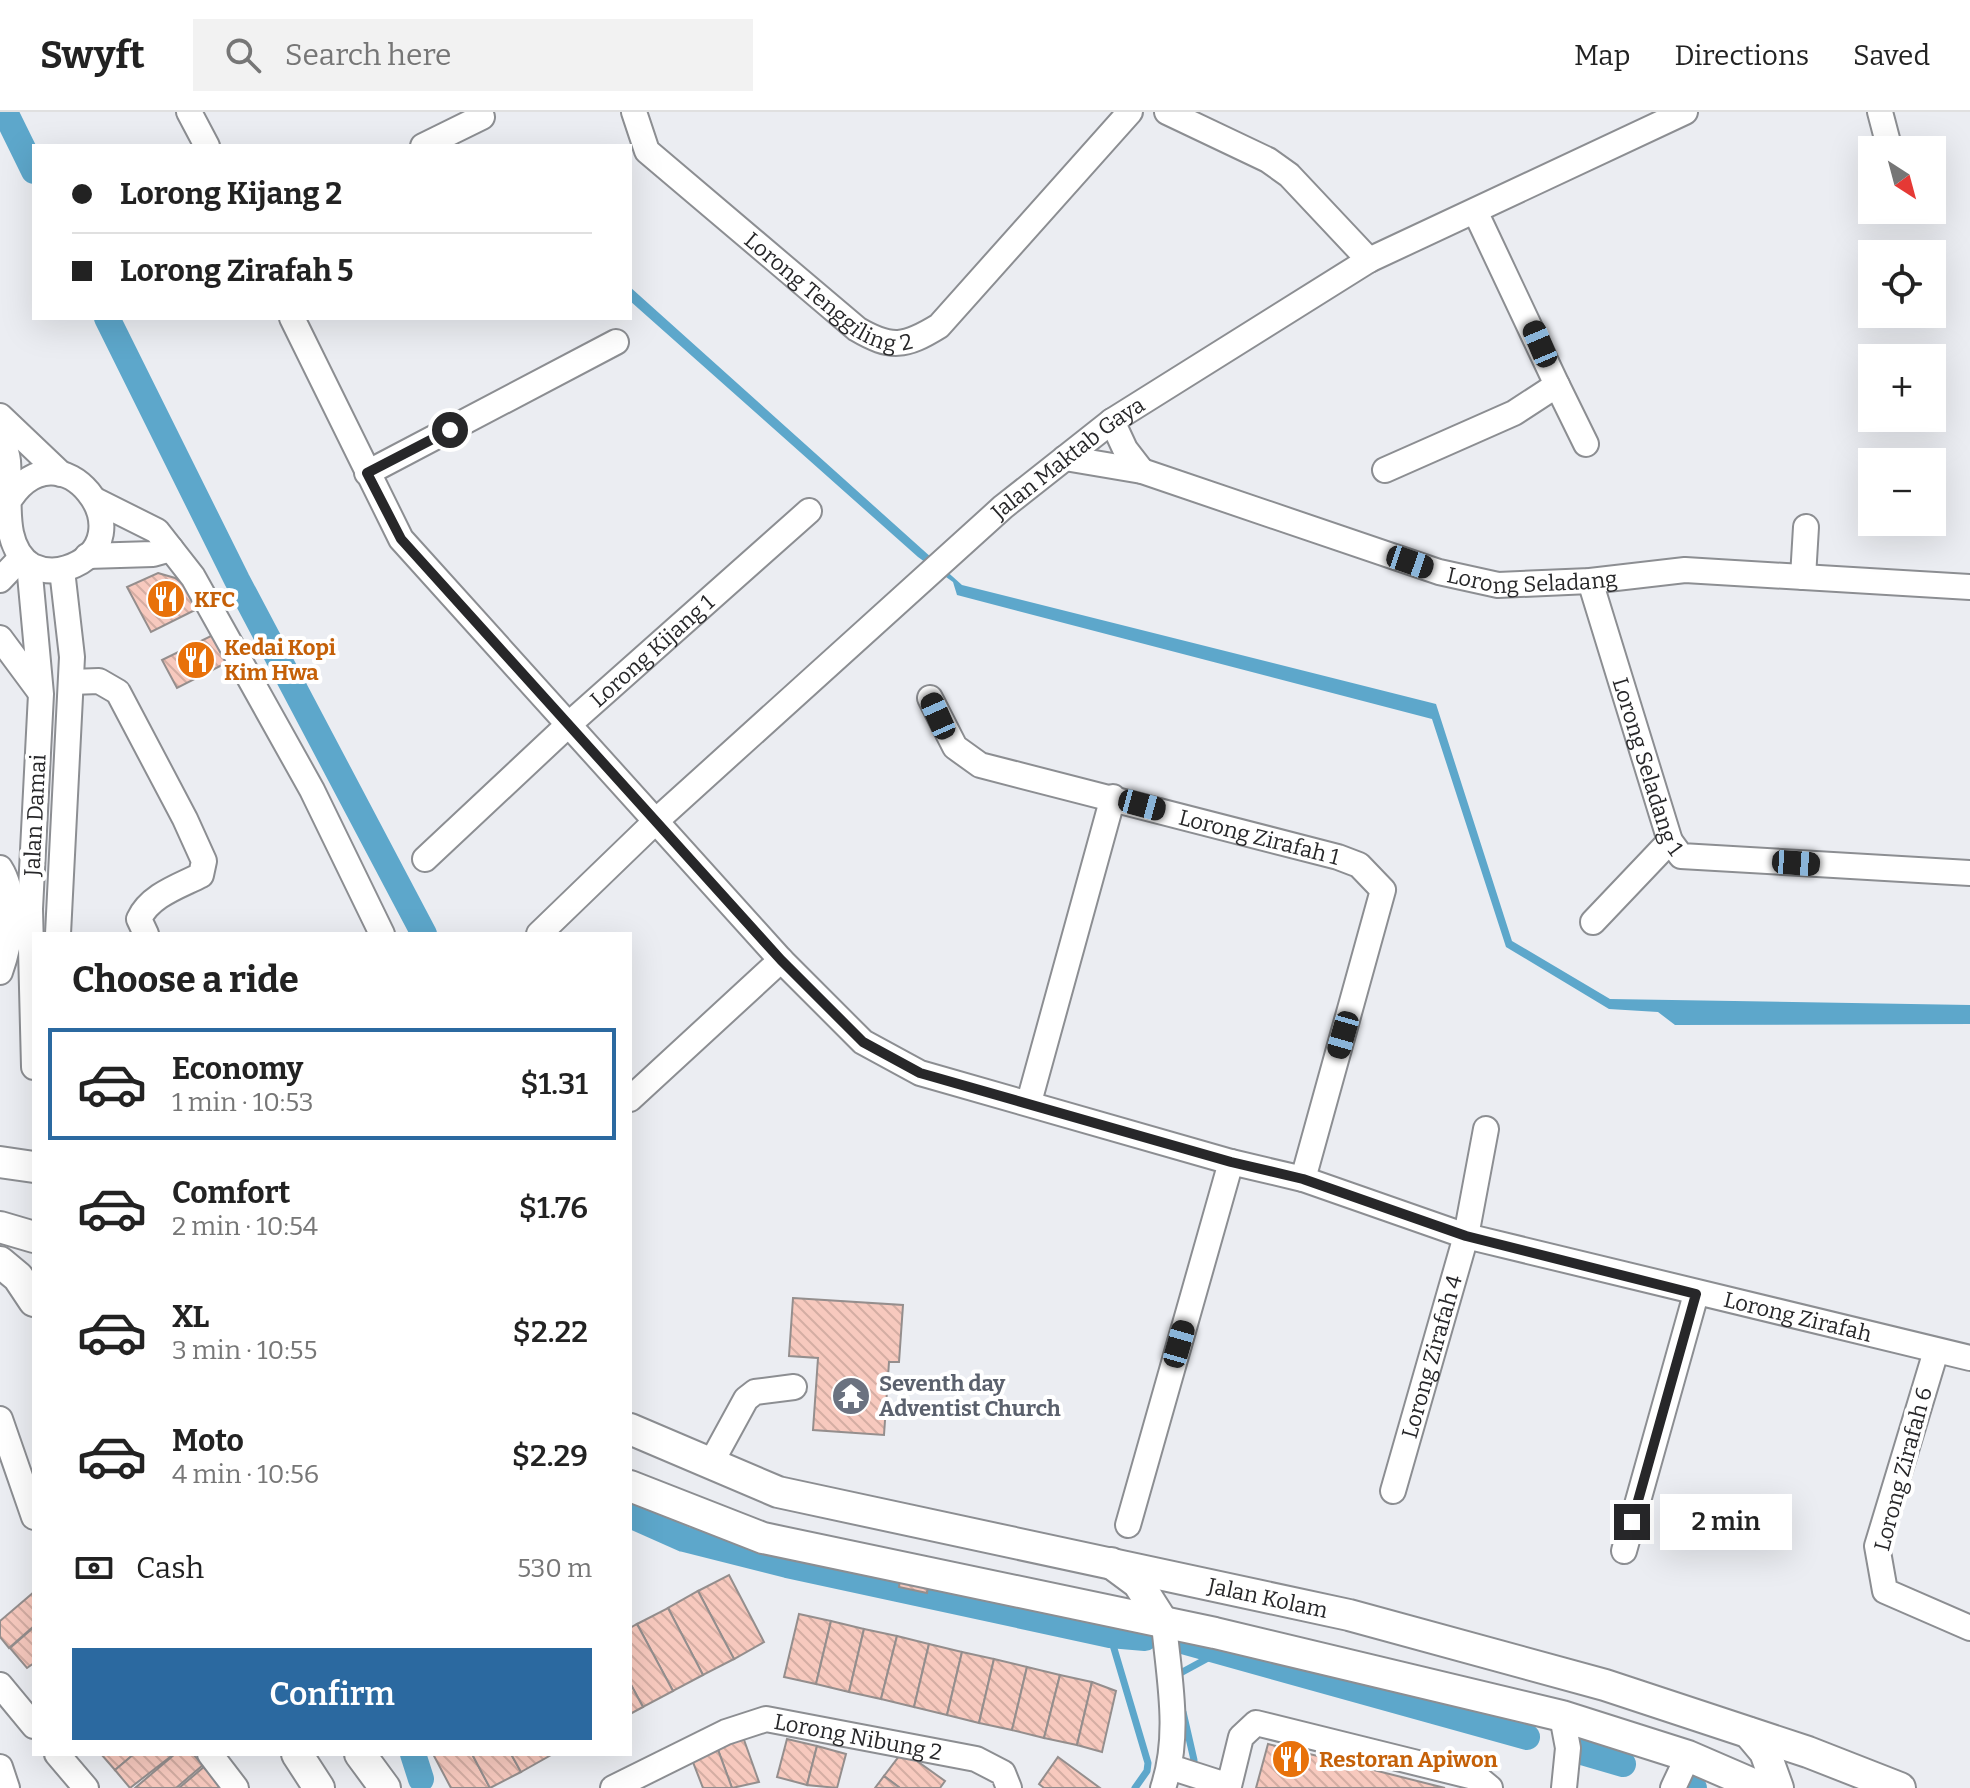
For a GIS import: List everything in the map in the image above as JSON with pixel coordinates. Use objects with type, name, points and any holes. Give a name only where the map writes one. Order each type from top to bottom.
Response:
[{"type":"main road","points":[[0,1162],[32,1167]]},
{"type":"main road","points":[[0,1227],[32,1236]]},
{"type":"main road","points":[[0,1262],[18,1277],[32,1298]]},
{"type":"main road","name":"Jalan Kolam","points":[[632,1430],[778,1492],[1106,1560],[1364,1619],[1605,1685],[1900,1788]]},
{"type":"main road","points":[[632,1487],[763,1538],[1215,1633],[1562,1716],[1688,1756],[1762,1788]]},
{"type":"main road","points":[[1106,1560],[1138,1583],[1164,1624]]},
{"type":"main road","points":[[1749,1733],[1765,1752],[1778,1788]]},
{"type":"main road","points":[[298,1756],[319,1788]]},
{"type":"main road","points":[[361,1756],[384,1787]]},
{"type":"street","points":[[189,112],[206,144]]},
{"type":"street","name":"Lorong Tenggiling 2","points":[[634,112],[647,151],[857,329],[878,341],[897,345],[919,339],[939,326],[1130,112]]},
{"type":"street","points":[[1167,112],[1268,160],[1289,175],[1369,260]]},
{"type":"street","name":"Jalan Maktab Gaya","points":[[541,932],[657,820],[1003,507],[1112,421],[1369,260],[1685,112]]},
{"type":"street","points":[[1880,112],[1886,136]]},
{"type":"street","points":[[427,144],[482,117]]},
{"type":"street","points":[[1475,211],[1586,444]]},
{"type":"street","name":"Lorong Zirafah","points":[[293,320],[401,539],[781,960],[863,1042],[920,1073],[1231,1162],[1303,1179],[1466,1236],[1970,1358]]},
{"type":"street","points":[[367,473],[616,342]]},
{"type":"street","points":[[1385,470],[1514,413],[1557,385]]},
{"type":"street","points":[[0,416],[61,474]]},
{"type":"street","points":[[1112,421],[1125,449],[1142,471]]},
{"type":"street","points":[[0,432],[8,462],[4,515],[9,544],[24,562],[62,570],[87,556],[153,554],[171,549]]},
{"type":"street","name":"Lorong Seladang","points":[[1065,458],[1142,471],[1439,572],[1498,585],[1590,581],[1685,570],[1970,587]]},
{"type":"street","points":[[4,515],[23,483],[35,477],[61,474],[76,479],[97,501],[157,531],[212,609],[304,776],[377,932]]},
{"type":"street","points":[[87,556],[101,532],[97,501]]},
{"type":"street","name":"Lorong Kijang 1","points":[[425,859],[567,726],[809,511]]},
{"type":"street","points":[[1803,577],[1806,527]]},
{"type":"street","points":[[0,580],[24,562]]},
{"type":"street","name":"Jalan Damai","points":[[24,562],[41,694],[29,924],[32,1010]]},
{"type":"street","name":"Jalan Damai","points":[[58,932],[72,657],[62,570]]},
{"type":"street","name":"Lorong Seladang 1","points":[[1590,581],[1670,841],[1681,856],[1970,873]]},
{"type":"street","points":[[0,638],[41,694]]},
{"type":"street","points":[[71,682],[99,681],[118,692],[177,801],[204,861],[201,875],[150,902],[139,919],[145,932]]},
{"type":"street","name":"Lorong Zirafah 1","points":[[930,698],[955,747],[980,765],[1338,857],[1359,865],[1383,890],[1303,1179]]},
{"type":"street","points":[[1029,1102],[1113,797]]},
{"type":"street","points":[[1593,922],[1670,841]]},
{"type":"street","points":[[0,868],[8,883],[10,938],[0,972]]},
{"type":"street","points":[[632,1097],[781,960]]},
{"type":"street","name":"Lorong Zirafah 4","points":[[1393,1491],[1466,1236],[1486,1129]]},
{"type":"street","points":[[1128,1525],[1231,1162]]},
{"type":"street","points":[[1624,1551],[1696,1294]]},
{"type":"street","name":"Lorong Zirafah 6","points":[[1936,1351],[1877,1546],[1877,1561],[1885,1591],[1970,1628]]},
{"type":"street","points":[[711,1463],[746,1399],[755,1392],[794,1387]]},
{"type":"street","points":[[0,1419],[32,1511]]},
{"type":"street","points":[[1164,1624],[1173,1719],[1166,1778],[1229,1787],[1241,1737],[1256,1723],[1478,1778],[1490,1788]]},
{"type":"street","points":[[0,1685],[32,1724]]},
{"type":"street","points":[[1562,1716],[1568,1748],[1564,1788]]},
{"type":"street","name":"Lorong Nibung 2","points":[[613,1788],[726,1732],[766,1719],[976,1759],[1003,1773],[1009,1788]]},
{"type":"street","points":[[59,1756],[86,1788]]},
{"type":"street","points":[[212,1756],[236,1788]]},
{"type":"street","points":[[384,1787],[385,1756]]},
{"type":"street","points":[[1673,1788],[1688,1756]]},
{"type":"street","points":[[0,1767],[7,1788]]},
{"type":"water","points":[[632,289],[962,585],[1436,704],[1512,941],[1610,999],[1970,1005],[1970,1024],[1675,1025],[1658,1012],[1609,1009],[1506,947],[1432,719],[957,595],[953,582],[918,557],[632,303]]},
{"type":"building","name":"KFC","points":[[158,573],[175,578],[194,592],[203,606],[151,632],[127,587]]},
{"type":"building","name":"Kedai Kopi Kim Hwa","points":[[217,633],[230,661],[177,688],[162,660]]},
{"type":"building","name":"Seventh day Adventist Church","points":[[793,1298],[903,1305],[899,1362],[889,1362],[884,1435],[813,1430],[818,1358],[789,1356]]},
{"type":"building","points":[[729,1575],[764,1642],[734,1659],[698,1591]]},
{"type":"building","points":[[900,1580],[928,1586],[927,1593],[899,1587]]},
{"type":"building","points":[[698,1591],[734,1659],[703,1675],[668,1608]]},
{"type":"building","points":[[32,1594],[32,1628],[9,1648],[0,1637],[0,1621]]},
{"type":"building","points":[[668,1608],[703,1675],[673,1691],[637,1624]]},
{"type":"building","points":[[799,1614],[831,1621],[816,1684],[784,1677]]},
{"type":"building","points":[[831,1621],[864,1629],[849,1692],[816,1684]]},
{"type":"building","points":[[637,1624],[673,1691],[643,1707],[632,1687],[632,1627]]},
{"type":"building","points":[[32,1629],[32,1664],[27,1668],[10,1648]]},
{"type":"building","points":[[864,1629],[897,1636],[881,1699],[849,1692]]},
{"type":"building","points":[[897,1636],[929,1644],[914,1707],[881,1699]]},
{"type":"building","points":[[929,1644],[962,1652],[947,1715],[914,1707]]},
{"type":"building","points":[[962,1652],[994,1659],[979,1723],[947,1715]]},
{"type":"building","points":[[994,1659],[1027,1667],[1012,1730],[979,1723]]},
{"type":"building","points":[[1027,1667],[1060,1675],[1044,1738],[1012,1730]]},
{"type":"building","points":[[1060,1675],[1092,1682],[1077,1745],[1044,1738]]},
{"type":"building","points":[[1092,1682],[1116,1691],[1102,1752],[1077,1745]]},
{"type":"building","points":[[632,1687],[643,1707],[632,1713]]},
{"type":"building","points":[[743,1737],[759,1782],[732,1788],[717,1747]]},
{"type":"building","points":[[787,1739],[817,1746],[807,1785],[777,1777]]},
{"type":"building","points":[[1268,1744],[1326,1758],[1445,1788],[1256,1788]]},
{"type":"building","points":[[817,1746],[846,1754],[837,1788],[807,1785]]},
{"type":"building","points":[[717,1747],[732,1788],[703,1788],[691,1757]]},
{"type":"building","points":[[903,1751],[945,1781],[940,1788],[900,1788],[884,1776]]},
{"type":"building","points":[[103,1756],[132,1756],[115,1770]]},
{"type":"building","points":[[132,1756],[171,1756],[130,1788],[115,1770]]},
{"type":"building","points":[[173,1756],[195,1756],[203,1765],[176,1788],[135,1788]]},
{"type":"building","points":[[434,1756],[473,1756],[490,1788],[451,1788]]},
{"type":"building","points":[[473,1756],[512,1756],[521,1772],[490,1788]]},
{"type":"building","points":[[512,1756],[549,1756],[521,1772]]},
{"type":"building","points":[[1058,1757],[1100,1788],[1044,1788],[1039,1784]]},
{"type":"building","points":[[205,1766],[222,1788],[179,1788]]},
{"type":"building","points":[[884,1776],[900,1788],[875,1788]]},
{"type":"waterway","points":[[5,112],[32,167]]},
{"type":"waterway","points":[[108,320],[237,580],[423,932]]},
{"type":"waterway","points":[[632,1516],[684,1539],[787,1565],[1110,1635],[1145,1638]]},
{"type":"waterway","points":[[1110,1635],[1148,1763],[1147,1771],[1135,1788]]},
{"type":"waterway","points":[[1186,1642],[1527,1737]]},
{"type":"waterway","points":[[1175,1676],[1221,1651]]},
{"type":"waterway","points":[[1183,1712],[1194,1760]]},
{"type":"waterway","points":[[1575,1750],[1623,1764]]},
{"type":"waterway","points":[[414,1756],[421,1779]]},
{"type":"waterway","points":[[1685,1785],[1694,1788]]},
{"type":"place","name":"KFC","points":[[166,599]]},
{"type":"place","name":"Kedai Kopi Kim Hwa","points":[[196,660]]},
{"type":"place","name":"Seventh day Adventist Church","points":[[851,1396]]},
{"type":"place","name":"Restoran Apiwon","points":[[1291,1759]]},
{"type":"route","points":[[450,430],[367,473],[401,539],[824,1007],[863,1042],[920,1073],[1231,1162],[1303,1179],[1466,1236],[1696,1294],[1632,1522]]}]
